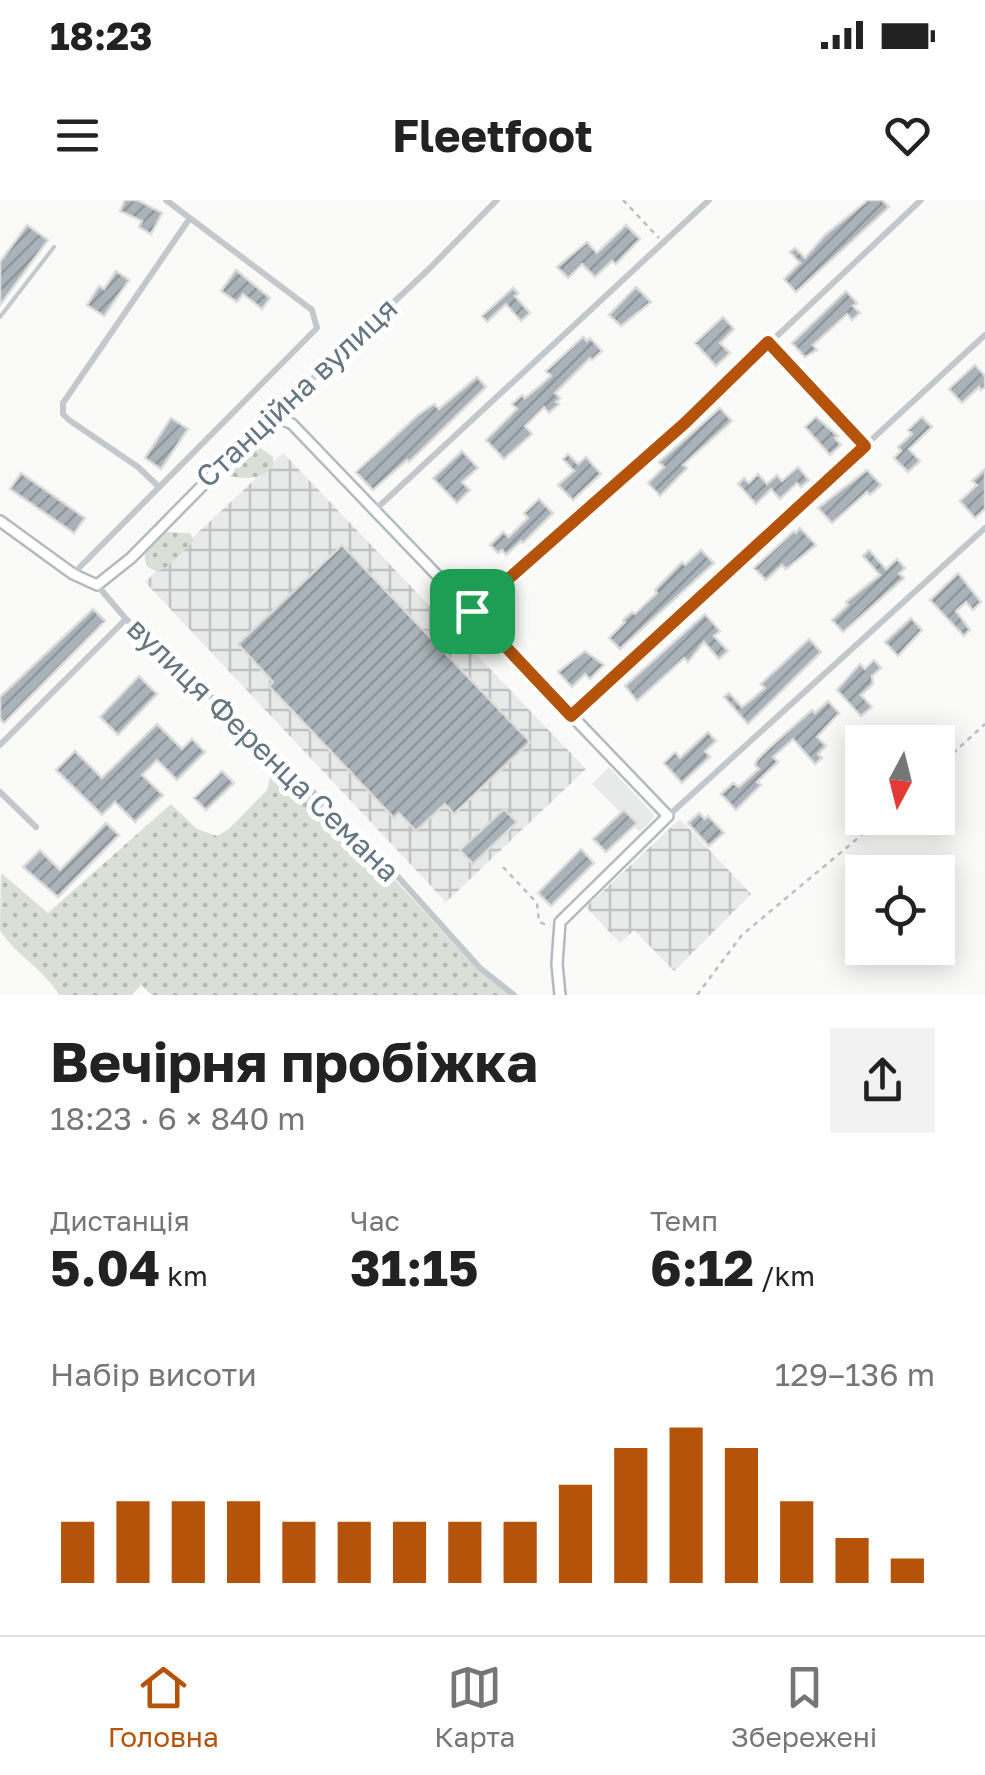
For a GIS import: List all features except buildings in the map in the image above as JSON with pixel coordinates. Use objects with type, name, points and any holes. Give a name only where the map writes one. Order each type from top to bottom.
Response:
[{"type":"street","points":[[73,574],[317,328],[312,310],[166,200]]},
{"type":"street","name":"Станційна вулиця","points":[[97,585],[131,558],[254,431],[278,418],[281,408],[300,389],[497,200]]},
{"type":"street","points":[[375,510],[709,200]]},
{"type":"street","points":[[472,611],[685,423],[921,200]]},
{"type":"street","points":[[158,486],[69,420],[63,414],[63,403],[190,218]]},
{"type":"street","points":[[571,716],[985,336]]},
{"type":"street","points":[[278,418],[292,424],[668,816]]},
{"type":"street","name":"вулиця Ференца Семана","points":[[0,520],[73,574],[97,585],[126,619],[306,784],[480,968],[514,995]]},
{"type":"street","points":[[560,995],[560,922],[668,816],[985,528]]},
{"type":"street","points":[[0,744],[126,619]]},
{"type":"street","points":[[0,792],[36,827]]},
{"type":"lane","points":[[0,317],[54,247]]},
{"type":"lane","points":[[768,342],[865,446]]},
{"type":"path","points":[[623,200],[663,242]]},
{"type":"path","points":[[955,751],[985,724]]},
{"type":"path","points":[[697,995],[742,936],[862,835]]},
{"type":"path","points":[[503,868],[537,903],[539,922],[549,926],[560,922]]},
{"type":"shaded area","points":[[258,446],[273,457],[268,471],[248,478],[218,473],[247,447]]},
{"type":"shaded area","points":[[283,453],[586,769],[446,902],[145,582]]},
{"type":"shaded area","points":[[162,532],[190,533],[194,541],[165,569],[155,571],[148,567],[146,552]]},
{"type":"shaded area","points":[[274,760],[396,881],[478,970],[510,995],[152,995],[141,985],[132,995],[59,995],[0,930],[1,873],[48,913],[171,804],[197,829],[217,836],[229,829],[267,790]]},
{"type":"shaded area","points":[[609,767],[655,816],[640,832],[592,784]]},
{"type":"shaded area","points":[[680,819],[751,894],[674,971],[634,930],[620,943],[586,907]]},
{"type":"route","points":[[768,342],[865,446],[571,716],[472,611],[685,423],[768,342]]}]
